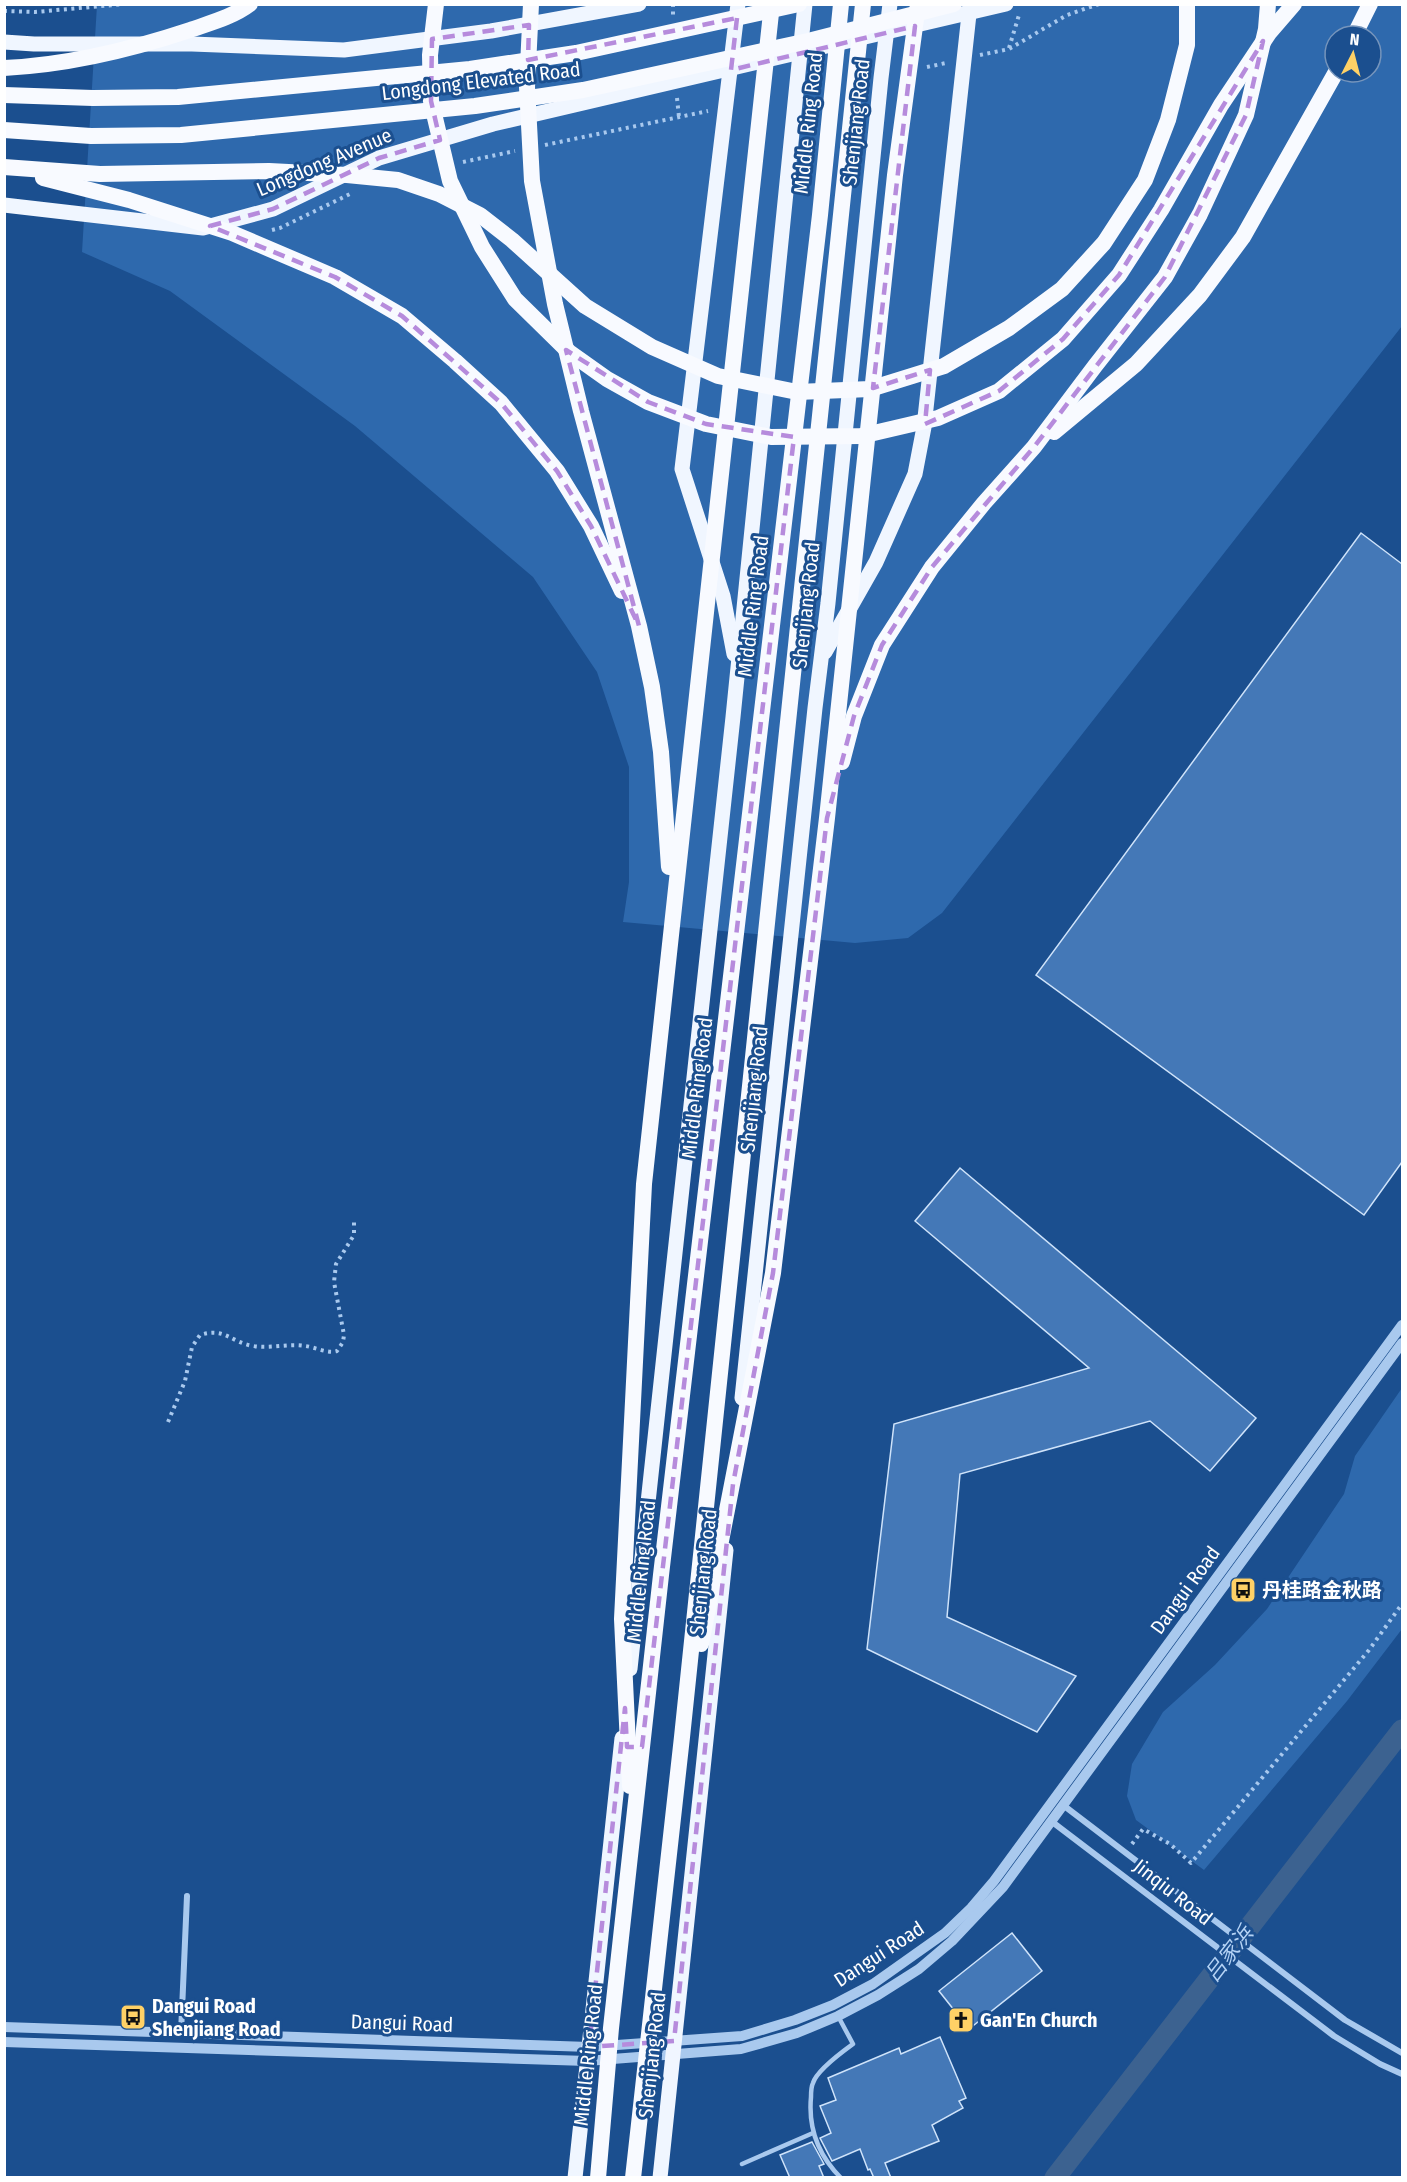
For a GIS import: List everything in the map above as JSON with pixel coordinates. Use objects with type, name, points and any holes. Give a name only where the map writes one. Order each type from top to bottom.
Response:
[{"type":"highway","points":[[436,4],[430,55],[431,101],[450,181],[482,247],[515,299],[569,352],[607,379],[648,402],[706,424],[771,437],[861,436],[938,418],[999,391],[1063,339],[1119,275],[1161,210],[1221,105],[1269,33],[1294,4]]},
{"type":"highway","points":[[531,4],[528,87],[534,192],[555,304],[581,411],[639,626],[652,687],[661,752],[668,833],[671,926]]},
{"type":"highway","points":[[633,1832],[626,1728],[623,1596],[644,1184],[772,4]]},
{"type":"highway","name":"Longdong Elevated Road","points":[[4,95],[93,98],[178,97],[470,69],[576,53],[799,4]]},
{"type":"highway","name":"Middle Ring Road","points":[[598,2178],[611,2028],[664,1551],[820,215],[841,4]]},
{"type":"highway","points":[[633,2178],[682,1737],[863,4]]},
{"type":"highway","points":[[682,1737],[723,1539],[773,1273],[827,818],[895,175],[918,4]]},
{"type":"highway","name":"Longdong Elevated Road","points":[[4,130],[91,136],[181,135],[475,106],[594,88],[808,41],[954,4]]},
{"type":"highway","points":[[4,168],[100,174],[269,171],[399,180],[439,194],[480,215],[512,240],[585,306],[652,347],[718,376],[797,392],[870,389],[944,366],[1009,328],[1062,289],[1104,243],[1144,180],[1168,120],[1186,45],[1187,4]]},
{"type":"highway","points":[[827,818],[854,716],[882,645],[932,567],[984,503],[1034,447],[1165,277],[1200,214],[1246,115],[1266,28],[1268,4]]},
{"type":"highway","points":[[1360,24],[1370,4]]},
{"type":"highway","points":[[4,68],[30,67],[103,56],[188,30],[250,6]]},
{"type":"highway","points":[[1034,447],[1137,364],[1200,295],[1244,237],[1329,84]]},
{"type":"highway","points":[[4,168],[129,200],[232,233],[335,277],[402,316],[501,403],[557,471],[591,526],[639,626]]},
{"type":"main road","points":[[4,42],[192,44],[344,50],[491,31],[639,4]]},
{"type":"main road","points":[[733,717],[734,650],[730,628],[723,596],[682,468],[738,4]]},
{"type":"main road","points":[[575,2178],[733,717],[805,4]]},
{"type":"main road","name":"Shenjiang Road","points":[[660,2178],[890,4]]},
{"type":"main road","name":"Longdong Avenue","points":[[4,205],[203,228],[273,209],[379,158],[493,124],[887,33],[969,9],[1006,4]]},
{"type":"main road","points":[[821,660],[876,562],[915,474],[924,427],[969,9]]},
{"type":"street","name":"Dangui Road","points":[[1059,1803],[1402,1325]]},
{"type":"street","name":"Dangui Road","points":[[673,2048],[756,2033],[833,2005],[873,1984],[945,1933],[971,1908],[1059,1803],[1402,1343]]},
{"type":"street","name":"Jinqiu Road","points":[[1059,1803],[1345,2020],[1402,2053]]},
{"type":"street","name":"Dangui Road","points":[[4,2042],[588,2054],[673,2048],[741,2049],[756,2046],[797,2033],[838,2016],[878,1995],[919,1969],[952,1941],[1004,1887],[1047,1818]]},
{"type":"street","name":"Jinqiu Road","points":[[1047,1818],[1334,2036],[1380,2064],[1402,2074]]},
{"type":"street","points":[[181,2033],[187,1896]]},
{"type":"street","name":"Dangui Road","points":[[4,2027],[181,2033],[588,2054]]},
{"type":"lane","points":[[838,2016],[853,2044],[833,2058],[813,2082],[809,2115],[813,2133],[826,2163],[841,2178]]},
{"type":"lane","points":[[742,2163],[813,2133]]},
{"type":"path","points":[[4,11],[35,12],[125,4]]},
{"type":"path","points":[[1009,48],[1022,4]]},
{"type":"path","points":[[922,68],[1009,48],[1067,15],[1099,4]]},
{"type":"path","points":[[540,146],[726,107]]},
{"type":"path","points":[[458,162],[517,151]]},
{"type":"path","points":[[270,231],[357,190]]},
{"type":"path","points":[[168,1422],[185,1381],[192,1347],[200,1335],[217,1331],[234,1341],[252,1346],[298,1345],[330,1352],[337,1351],[344,1335],[334,1282],[336,1264],[354,1235],[354,1222]]},
{"type":"path","points":[[1125,1851],[1143,1829],[1170,1845],[1191,1863],[1369,1650],[1402,1604]]},
{"type":"highlighted area","points":[[737,18],[731,70],[915,26],[873,388],[930,370],[925,424],[999,391],[1063,339],[1119,275],[1263,41],[1246,115],[1165,277],[1034,447],[932,567],[882,645],[854,716],[827,818],[773,1273],[733,1484],[674,2041],[589,2047],[625,1708],[627,1747],[642,1747],[794,437],[706,424],[648,402],[566,350],[639,626],[591,526],[557,471],[501,403],[402,316],[335,277],[210,226],[273,209],[379,158],[440,140],[431,101],[432,39],[529,25],[528,60]]},
{"type":"shaded area","points":[[97,5],[1402,5],[1402,326],[942,913],[908,938],[855,943],[623,922],[629,882],[629,767],[597,672],[533,577],[355,426],[170,291],[82,252]]},
{"type":"shaded area","points":[[1402,1388],[1402,1629],[1347,1701],[1204,1870],[1136,1820],[1127,1796],[1132,1764],[1163,1712],[1215,1665],[1267,1609],[1344,1494],[1355,1456]]},
{"type":"building","points":[[1361,533],[1402,564],[1402,1162],[1364,1215],[1036,975]]},
{"type":"building","points":[[960,1168],[1256,1418],[1210,1471],[1150,1421],[960,1474],[947,1617],[1076,1676],[1037,1732],[867,1649],[894,1424],[1089,1368],[915,1221]]},
{"type":"building","points":[[1012,1933],[1042,1971],[969,2029],[939,1991]]},
{"type":"building","points":[[940,2037],[966,2098],[959,2101],[963,2108],[932,2125],[939,2141],[885,2163],[891,2178],[874,2178],[870,2169],[868,2170],[860,2149],[832,2161],[820,2138],[831,2133],[820,2106],[836,2100],[828,2078],[899,2048],[901,2054]]},
{"type":"building","points":[[812,2142],[824,2164],[819,2166],[824,2178],[790,2178],[780,2155]]},
{"type":"waterway","name":"吕家浜","points":[[1055,2178],[1402,1730]]},
{"type":"place","name":"丹桂路金秋路","points":[[1243,1590]]},
{"type":"place","name":"Dangui Road Shenjiang Road","points":[[133,2017]]},
{"type":"place","name":"Gan'En Church","points":[[961,2020]]}]
